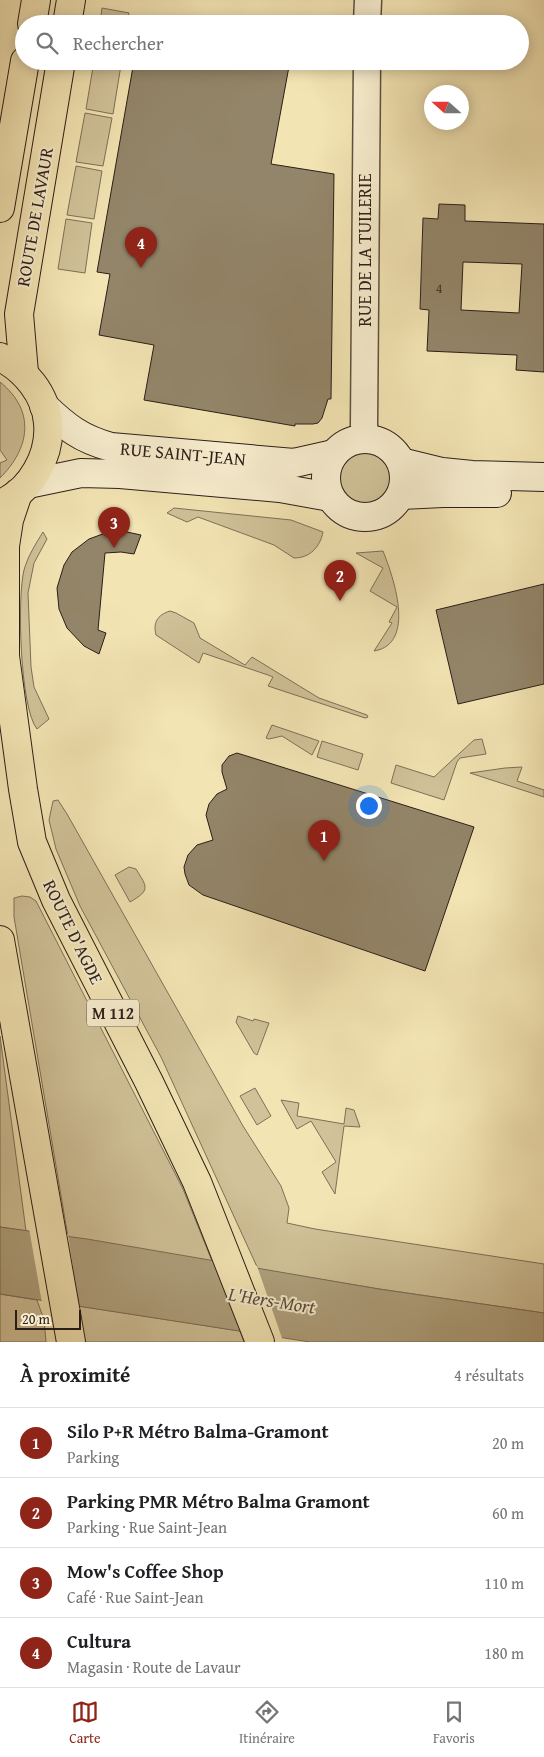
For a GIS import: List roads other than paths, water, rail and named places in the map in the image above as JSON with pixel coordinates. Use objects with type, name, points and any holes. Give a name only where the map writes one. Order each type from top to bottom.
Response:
[{"type":"main road","points":[[34,15],[36,0]]},
{"type":"main road","points":[[68,15],[71,0]]},
{"type":"main road","name":"ROUTE DE LAVAUR","points":[[0,208],[23,70]]},
{"type":"main road","name":"ROUTE DE LAVAUR","points":[[24,373],[19,314],[59,70]]},
{"type":"main road","points":[[0,357],[24,373]]},
{"type":"main road","name":"ROUTE D'AGDE","points":[[24,373],[36,388],[44,406],[48,423],[48,435],[39,467],[15,494],[5,546],[6,656],[24,798],[32,842],[56,900],[149,1082],[197,1182],[260,1342]]},
{"type":"main road","points":[[0,940],[71,1342]]},
{"type":"street","points":[[367,15],[368,0]]},
{"type":"street","name":"RUE DE LA TUILERIE","points":[[366,439],[364,425],[367,70]]},
{"type":"street","name":"RUE SAINT-JEAN","points":[[44,406],[65,426],[78,435],[111,447],[294,463],[334,454]]},
{"type":"street","points":[[366,439],[376,440],[395,452],[401,462],[405,478],[401,495],[392,507],[380,515],[358,518],[347,514],[337,507],[330,497],[326,486],[326,475],[328,464],[334,454],[354,440],[366,439]]},
{"type":"street","points":[[401,462],[442,472],[472,475],[544,476]]},
{"type":"street","name":"RUE SAINT-JEAN","points":[[15,494],[81,473],[120,474],[280,488],[330,497]]},
{"type":"street","points":[[401,495],[443,493],[544,494]]},
{"type":"water","name":"L'Hers-Mort","points":[[0,1227],[87,1239],[379,1289],[544,1313],[544,1342],[310,1342],[0,1294]]},
{"type":"place","name":"Cultura","points":[[141,268]]},
{"type":"place","name":"Mow's Coffee Shop","points":[[114,548]]},
{"type":"place","name":"Parking PMR Métro Balma Gramont","points":[[340,601]]},
{"type":"place","name":"Silo P+R Métro Balma-Gramont","points":[[324,861]]}]
